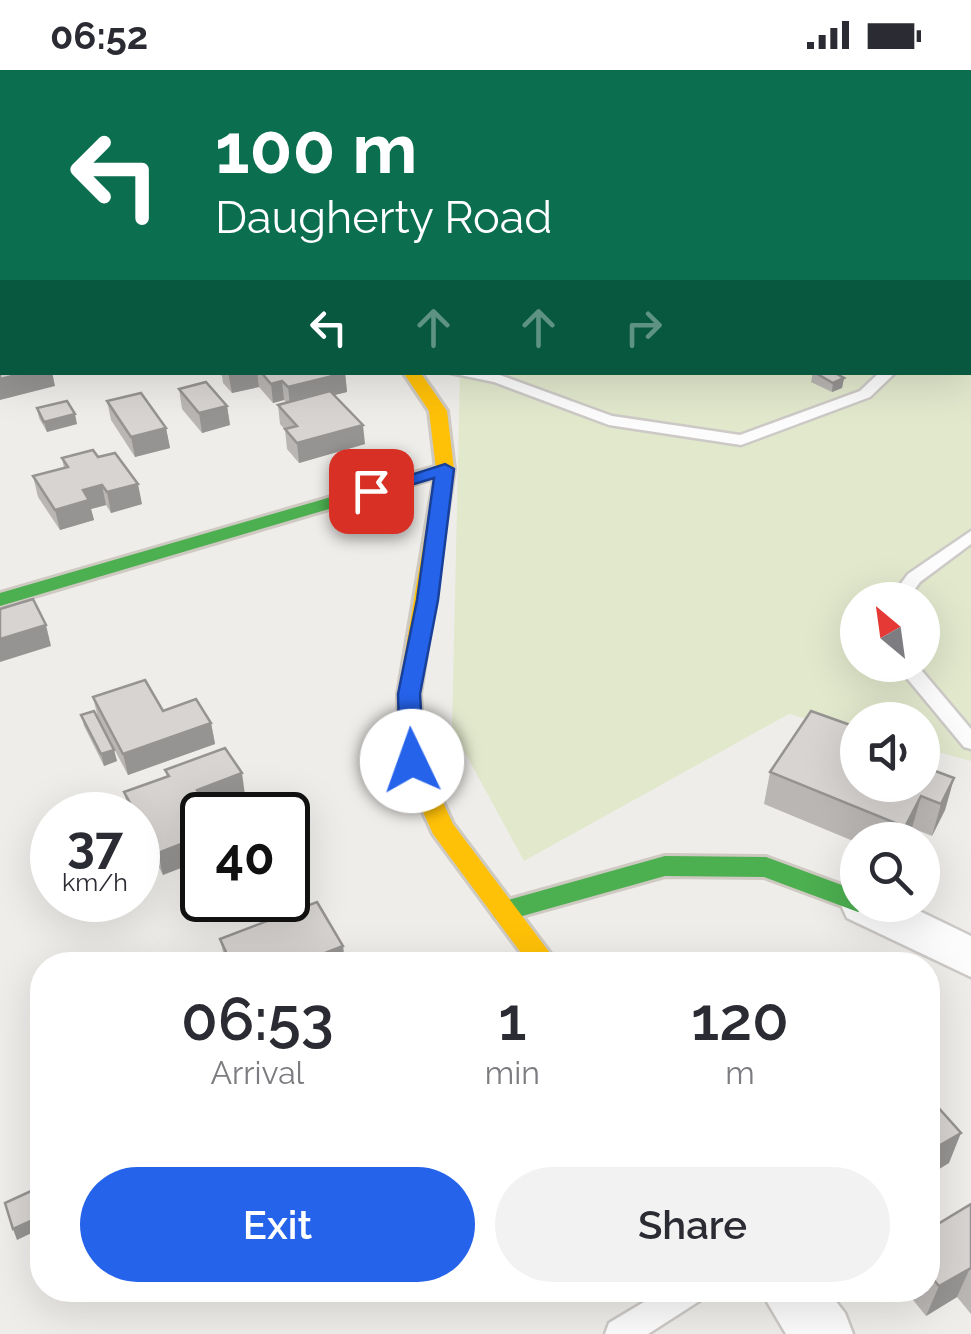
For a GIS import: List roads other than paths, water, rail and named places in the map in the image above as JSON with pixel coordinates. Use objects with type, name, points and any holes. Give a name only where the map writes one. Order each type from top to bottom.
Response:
[{"type":"street","points":[[414,375],[438,410],[445,469],[409,694],[412,761],[442,828],[534,952]]},
{"type":"street","points":[[0,600],[445,469]]},
{"type":"street","points":[[504,911],[665,866],[766,867],[840,896]]},
{"type":"street","points":[[898,922],[971,958]]},
{"type":"street","points":[[799,1302],[823,1334]]},
{"type":"lane","points":[[475,375],[497,378],[610,420],[741,440],[865,394],[887,375]]},
{"type":"lane","points":[[911,582],[971,536]]},
{"type":"lane","points":[[920,682],[971,742]]},
{"type":"lane","points":[[620,1334],[672,1302]]}]
